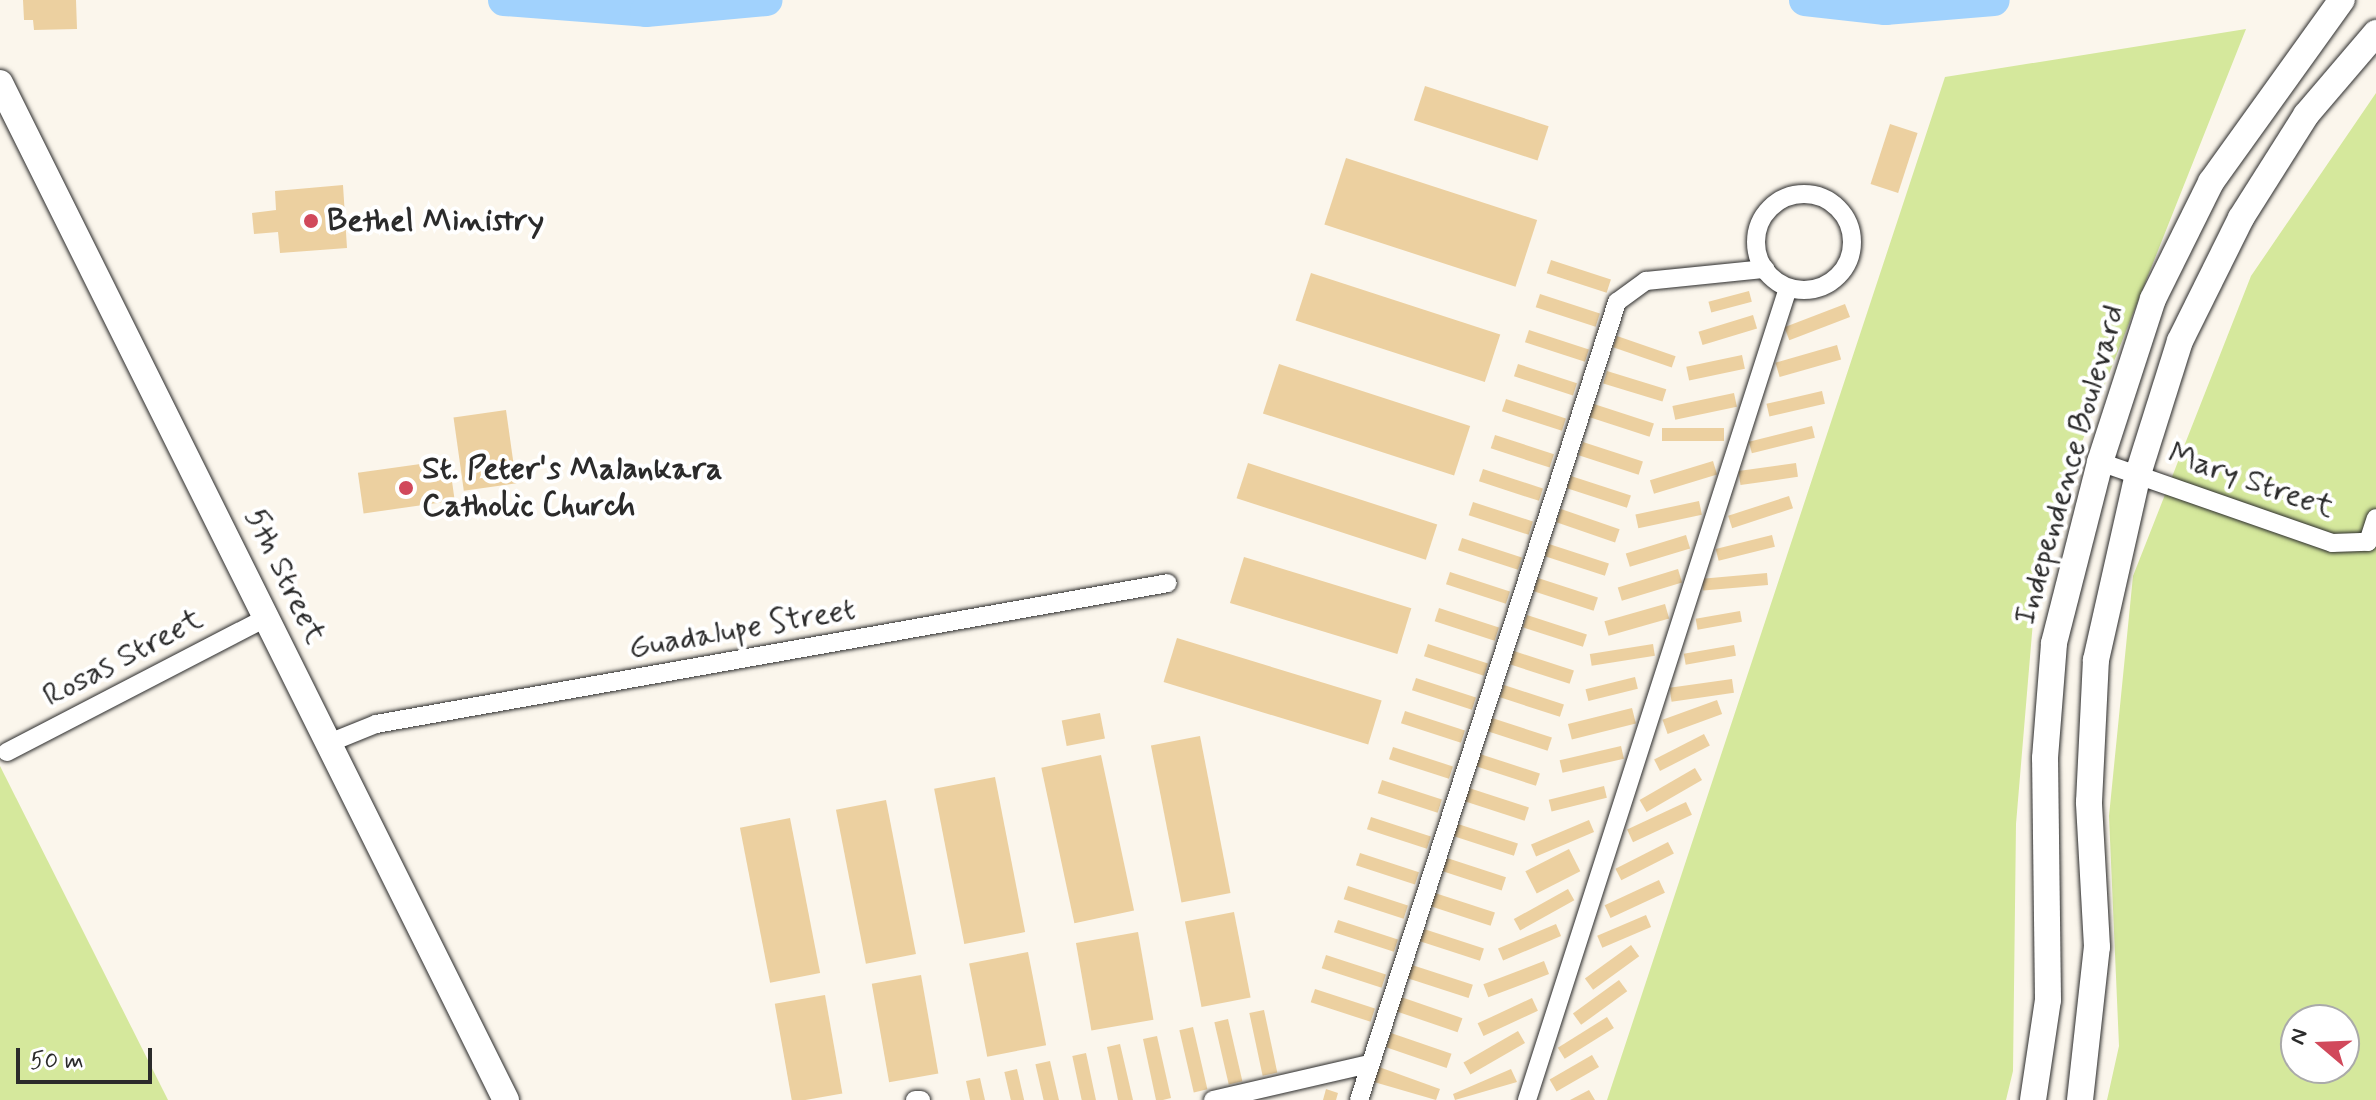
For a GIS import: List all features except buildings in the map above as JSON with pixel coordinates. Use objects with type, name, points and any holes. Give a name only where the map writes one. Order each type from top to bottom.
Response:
[{"type":"main road","name":"Independence Boulevard","points":[[2033,1100],[2048,1000],[2045,758],[2054,643],[2100,462],[2153,299],[2211,182],[2342,0]]},
{"type":"main road","points":[[2080,1100],[2093,999],[2089,802],[2096,660],[2138,474],[2180,341],[2241,218],[2306,115],[2376,33]]},
{"type":"main road","name":"5th Street","points":[[0,83],[506,1100]]},
{"type":"main road","points":[[2048,1000],[2093,999]]},
{"type":"street","points":[[1807,195],[1841,210],[1852,233],[1850,258],[1836,279],[1814,290],[1788,288],[1765,269],[1756,252],[1758,226],[1772,206],[1807,195]]},
{"type":"street","points":[[1359,1100],[1617,302],[1646,281],[1765,269]]},
{"type":"street","points":[[1527,1100],[1788,288]]},
{"type":"street","points":[[2100,462],[2138,474]]},
{"type":"street","name":"Mary Street","points":[[2138,474],[2332,543],[2368,542],[2376,518]]},
{"type":"street","name":"Guadalupe Street","points":[[329,743],[376,724],[1168,583]]},
{"type":"street","name":"Rosas Street","points":[[7,752],[267,617]]},
{"type":"street","points":[[1213,1100],[1369,1064]]},
{"type":"street","points":[[915,1100],[921,1100]]},
{"type":"green space","points":[[2246,29],[2039,550],[2016,824],[2013,1071],[2006,1100],[1607,1100],[1945,77]]},
{"type":"green space","points":[[2376,93],[2376,1100],[2107,1100],[2119,1046],[2109,816],[2133,576],[2251,276]]},
{"type":"green space","points":[[0,766],[168,1100],[0,1100]]},
{"type":"waterway","points":[[504,0],[646,11],[767,0]]},
{"type":"waterway","points":[[1805,0],[1885,9],[1994,0]]},
{"type":"place","name":"Bethel Ministry","points":[[311,221]]},
{"type":"place","name":"St. Peter's Malankara Catholic Church","points":[[406,488]]}]
